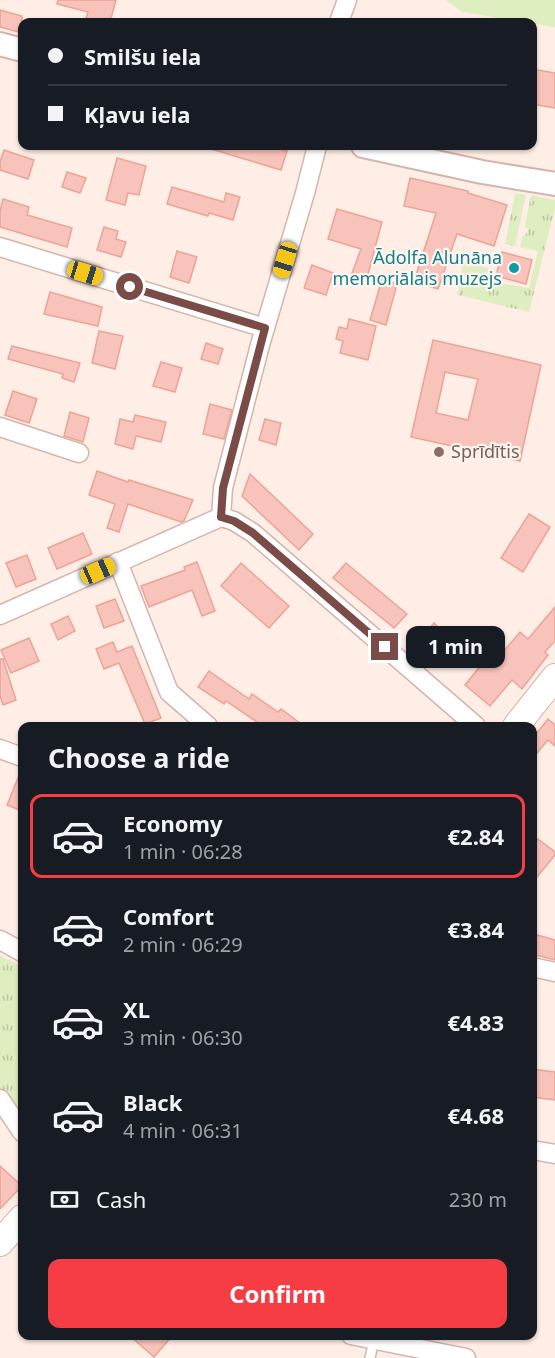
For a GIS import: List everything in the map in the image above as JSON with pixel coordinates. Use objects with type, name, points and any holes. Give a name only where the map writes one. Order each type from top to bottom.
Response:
[{"type":"main road","points":[[519,722],[555,677]]},
{"type":"main road","points":[[0,1243],[18,1223]]},
{"type":"street","points":[[340,18],[347,0]]},
{"type":"street","points":[[0,44],[18,49]]},
{"type":"street","points":[[213,520],[316,150]]},
{"type":"street","points":[[381,150],[482,172],[555,184]]},
{"type":"street","points":[[0,247],[265,328]]},
{"type":"street","points":[[0,427],[80,453]]},
{"type":"street","points":[[0,615],[213,520],[234,521],[253,533],[471,722]]},
{"type":"street","points":[[118,562],[169,692],[203,722]]},
{"type":"street","points":[[0,749],[18,756]]},
{"type":"street","points":[[0,940],[18,950]]},
{"type":"street","points":[[537,968],[555,972]]},
{"type":"street","points":[[0,1099],[18,1126]]},
{"type":"street","points":[[537,1151],[555,1154]]},
{"type":"street","points":[[374,1340],[466,1358]]},
{"type":"lane","points":[[370,1358],[374,1340]]},
{"type":"green space","points":[[446,0],[555,0],[555,27],[537,24],[537,18],[499,18],[462,12]]},
{"type":"green space","points":[[515,193],[526,195],[515,246],[505,244]]},
{"type":"green space","points":[[531,195],[555,200],[555,208],[529,312],[458,295],[463,261],[488,268],[486,281],[529,288],[538,251],[520,247],[522,237],[528,230],[525,226]]},
{"type":"green space","points":[[0,955],[18,965],[18,1115],[0,1088]]},
{"type":"building","points":[[58,0],[116,0],[111,18],[86,18],[88,12],[57,4]]},
{"type":"building","points":[[0,10],[22,16],[18,18],[18,32],[0,27]]},
{"type":"building","points":[[537,70],[555,73],[555,108],[537,105]]},
{"type":"building","points":[[4,150],[34,160],[28,179],[0,170]]},
{"type":"building","points":[[214,150],[287,151],[281,170]]},
{"type":"building","points":[[117,158],[146,166],[139,195],[128,193],[125,205],[106,200]]},
{"type":"building","points":[[67,172],[86,178],[80,193],[62,187]]},
{"type":"building","points":[[410,178],[468,191],[468,193],[507,205],[494,246],[457,234],[438,289],[414,281],[436,213],[404,206]]},
{"type":"building","points":[[172,187],[224,202],[226,193],[240,197],[233,220],[209,213],[208,216],[167,204]]},
{"type":"building","points":[[3,199],[29,207],[27,215],[72,228],[67,247],[0,227]]},
{"type":"building","points":[[337,209],[382,222],[367,278],[352,273],[361,249],[328,239]]},
{"type":"building","points":[[104,227],[118,231],[116,239],[126,242],[121,257],[97,250]]},
{"type":"building","points":[[177,251],[197,257],[189,283],[170,277]]},
{"type":"building","name":"Ādolfa Alunāna memoriālais muzejs","points":[[502,252],[532,260],[526,284],[496,276]]},
{"type":"building","points":[[312,265],[333,273],[326,295],[304,288]]},
{"type":"building","points":[[382,279],[397,284],[386,325],[370,320]]},
{"type":"building","points":[[50,292],[102,307],[98,326],[44,314]]},
{"type":"building","points":[[349,319],[376,326],[368,360],[340,353],[343,341],[336,339],[339,327],[347,329]]},
{"type":"building","points":[[99,331],[123,336],[115,369],[92,363]]},
{"type":"building","points":[[433,340],[541,365],[520,461],[411,437]],"holes":[[[445,372],[478,379],[468,420],[436,413]]]},
{"type":"building","points":[[206,343],[223,349],[218,364],[201,359]]},
{"type":"building","points":[[12,346],[80,363],[74,382],[62,378],[63,374],[8,359]]},
{"type":"building","points":[[161,362],[182,368],[175,392],[153,386]]},
{"type":"building","points":[[13,391],[37,399],[29,423],[5,415]]},
{"type":"building","points":[[210,404],[232,410],[224,439],[203,434]]},
{"type":"building","points":[[70,412],[89,418],[83,442],[64,436]]},
{"type":"building","points":[[135,415],[166,422],[161,442],[136,436],[133,449],[115,444],[120,419],[133,422]]},
{"type":"building","points":[[265,419],[281,423],[276,445],[259,440]]},
{"type":"building","points":[[97,471],[193,500],[184,521],[181,522],[128,504],[119,532],[107,528],[115,504],[89,495]]},
{"type":"building","points":[[250,474],[313,534],[299,550],[242,496]]},
{"type":"building","points":[[529,514],[550,527],[523,572],[501,558]]},
{"type":"building","points":[[83,533],[92,554],[57,569],[48,548]]},
{"type":"building","points":[[27,555],[36,579],[16,587],[6,563]]},
{"type":"building","points":[[197,562],[215,611],[202,616],[192,590],[149,607],[141,586],[185,570],[184,567]]},
{"type":"building","points":[[241,563],[289,606],[269,628],[221,586]]},
{"type":"building","points":[[346,563],[407,614],[394,628],[333,578]]},
{"type":"building","points":[[115,599],[124,621],[104,628],[96,606]]},
{"type":"building","points":[[555,607],[555,641],[545,652],[548,655],[522,689],[512,680],[490,706],[465,685],[497,645],[504,651],[520,632],[528,639]]},
{"type":"building","points":[[68,616],[75,631],[58,640],[51,624]]},
{"type":"building","points":[[434,623],[450,637],[432,659],[415,644]]},
{"type":"building","points":[[29,638],[39,661],[11,673],[1,650]]},
{"type":"building","points":[[113,642],[117,652],[132,646],[161,718],[144,722],[119,663],[104,669],[96,649]]},
{"type":"building","points":[[0,659],[3,659],[16,700],[3,705],[0,696]]},
{"type":"building","points":[[209,671],[249,699],[252,694],[278,712],[281,709],[299,722],[257,722],[226,701],[224,704],[198,687]]},
{"type":"building","points":[[548,719],[555,725],[555,746],[548,740],[537,753],[537,733]]},
{"type":"building","points":[[18,778],[18,809],[7,805]]},
{"type":"building","points":[[537,840],[555,852],[555,855],[537,877]]},
{"type":"building","points":[[537,935],[555,940],[555,960],[537,955]]},
{"type":"building","points":[[537,1070],[555,1072],[555,1100],[537,1098]]},
{"type":"building","points":[[0,1166],[18,1182],[18,1190],[0,1209]]},
{"type":"building","points":[[135,1340],[169,1340],[154,1357]]},
{"type":"place","name":"Ādolfa Alunāna memoriālais muzejs","points":[[514,268]]},
{"type":"place","name":"Sprīdītis","points":[[439,452]]},
{"type":"route","points":[[130,287],[265,328],[223,488],[221,517],[234,521],[253,533],[385,647]]}]
